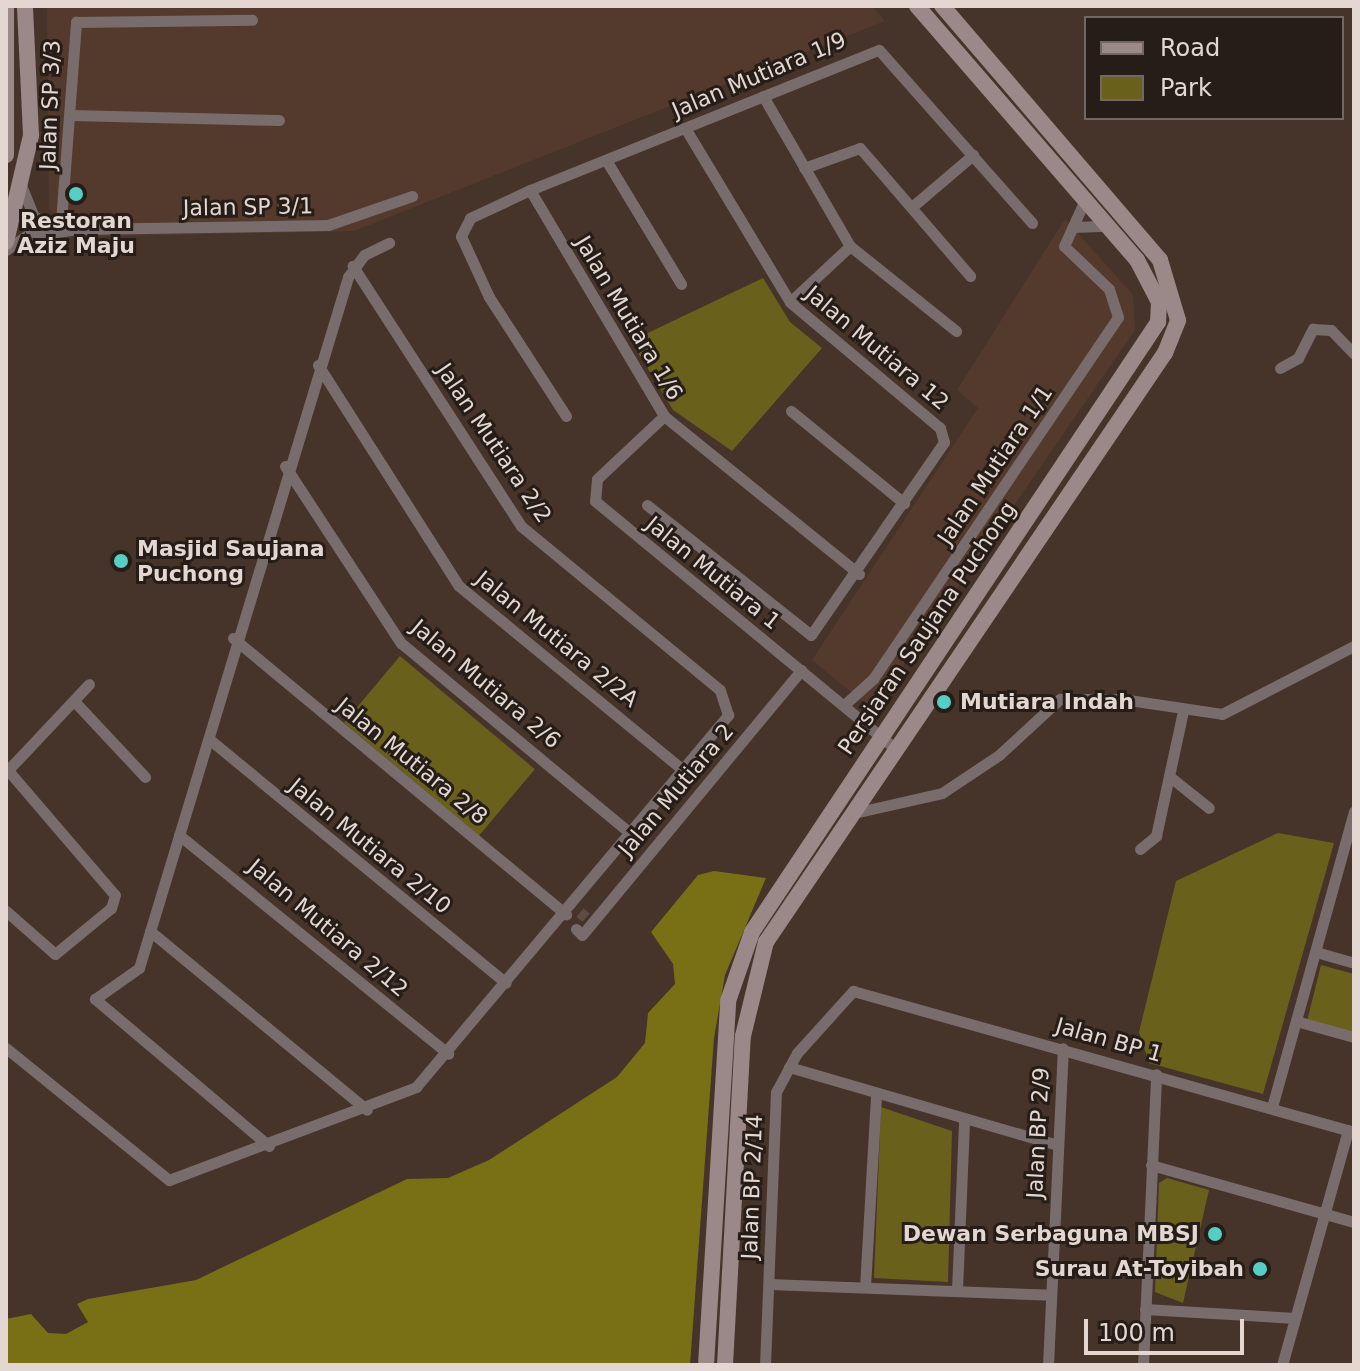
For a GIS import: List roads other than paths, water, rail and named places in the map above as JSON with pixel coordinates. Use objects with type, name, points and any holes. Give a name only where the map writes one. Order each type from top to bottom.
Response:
[{"type":"street","points":[[6,6],[9,83],[6,155]]},
{"type":"street","points":[[6,242],[31,135],[25,6]]},
{"type":"street","name":"Persiaran Saujana Puchong","points":[[706,1365],[728,1001],[752,932],[881,735],[1150,342],[1159,302],[1151,278],[917,6]]},
{"type":"street","name":"Persiaran Saujana Puchong","points":[[725,1365],[750,994],[766,942],[1165,353],[1178,320],[1160,260],[942,6]]},
{"type":"street","name":"Jalan SP 3/3","points":[[61,222],[76,22],[252,20]]},
{"type":"street","name":"Jalan Mutiara 1/9","points":[[566,416],[463,245],[470,218],[530,190],[879,50],[1032,223]]},
{"type":"street","points":[[9,83],[29,87]]},
{"type":"street","points":[[763,96],[850,246],[956,331]]},
{"type":"street","points":[[71,115],[279,120]]},
{"type":"street","name":"Jalan Mutiara 12","points":[[685,128],[790,302],[945,434],[904,503]]},
{"type":"street","points":[[804,168],[860,148],[970,276]]},
{"type":"street","points":[[913,206],[973,155]]},
{"type":"street","points":[[606,160],[681,284]]},
{"type":"street","name":"Jalan SP 3/1","points":[[21,185],[34,217],[79,229]]},
{"type":"street","name":"Jalan Mutiara 1/6","points":[[530,190],[664,416],[859,574]]},
{"type":"street","name":"Jalan SP 3/1","points":[[6,250],[26,236],[79,229],[328,225],[412,196]]},
{"type":"street","points":[[1085,199],[1073,227],[1108,226]]},
{"type":"street","name":"Jalan Mutiara 1/1","points":[[844,705],[873,679],[1118,317],[1109,289],[1064,246],[1073,227]]},
{"type":"street","points":[[269,1146],[98,1004],[97,994],[136,975],[209,739],[233,638],[318,365],[353,266],[389,243]]},
{"type":"street","points":[[790,302],[850,246]]},
{"type":"street","name":"Jalan Mutiara 2/2","points":[[353,266],[521,526],[720,690],[728,715],[682,769]]},
{"type":"street","points":[[1280,368],[1298,358],[1313,329],[1331,330],[1354,354]]},
{"type":"street","name":"Jalan Mutiara 2/2A","points":[[318,365],[459,586],[682,769]]},
{"type":"street","points":[[647,505],[811,635],[859,574],[904,503],[791,411]]},
{"type":"street","name":"Jalan Mutiara 1","points":[[664,416],[597,479],[595,501],[895,748]]},
{"type":"street","name":"Jalan Mutiara 2/6","points":[[285,466],[401,643],[630,833]]},
{"type":"street","name":"Jalan Mutiara 2/8","points":[[233,638],[578,918]]},
{"type":"street","points":[[854,813],[942,793],[999,755],[1060,699],[1122,699],[1183,711],[1240,708],[1354,646]]},
{"type":"street","name":"Jalan Mutiara 2","points":[[578,918],[801,670]]},
{"type":"street","points":[[6,911],[55,954],[111,908],[110,882],[7,769],[89,684]]},
{"type":"street","points":[[74,701],[145,777]]},
{"type":"street","points":[[1140,849],[1156,836],[1183,711]]},
{"type":"street","name":"Jalan Mutiara 2/10","points":[[209,739],[506,983]]},
{"type":"street","points":[[6,1048],[160,1176],[178,1178],[367,1110],[416,1087],[448,1054],[506,983],[578,918],[630,833],[682,769]]},
{"type":"street","points":[[1169,776],[1209,808]]},
{"type":"street","points":[[1272,1107],[1354,811]]},
{"type":"street","name":"Jalan Mutiara 2/12","points":[[179,835],[448,1054]]},
{"type":"street","points":[[150,931],[367,1110]]},
{"type":"street","points":[[1316,952],[1354,963]]},
{"type":"street","name":"Jalan BP 1","points":[[853,991],[1351,1131]]},
{"type":"street","name":"Jalan BP 2/14","points":[[765,1365],[776,1092],[789,1067],[853,991]]},
{"type":"street","points":[[1296,1021],[1354,1037]]},
{"type":"street","name":"Jalan BP 2/9","points":[[1048,1365],[1063,1048]]},
{"type":"street","points":[[789,1067],[964,1121],[1057,1145]]},
{"type":"street","points":[[1143,1365],[1156,1074]]},
{"type":"street","points":[[865,1287],[876,1094]]},
{"type":"street","points":[[957,1290],[964,1121]]},
{"type":"street","points":[[1282,1365],[1324,1213],[1351,1131]]},
{"type":"street","points":[[1151,1165],[1354,1222]]},
{"type":"street","points":[[769,1284],[1051,1295]]},
{"type":"street","points":[[1145,1309],[1295,1318]]},
{"type":"tunnel","points":[[580,912],[586,917]]},
{"type":"place","name":"Restoran Aziz Maju","points":[[76,194]]},
{"type":"place","name":"Masjid Saujana Puchong","points":[[121,561]]},
{"type":"place","name":"Mutiara Indah","points":[[944,702]]},
{"type":"place","name":"Dewan Serbaguna MBSJ","points":[[1215,1234]]},
{"type":"place","name":"Surau At-Toyibah","points":[[1260,1269]]}]
